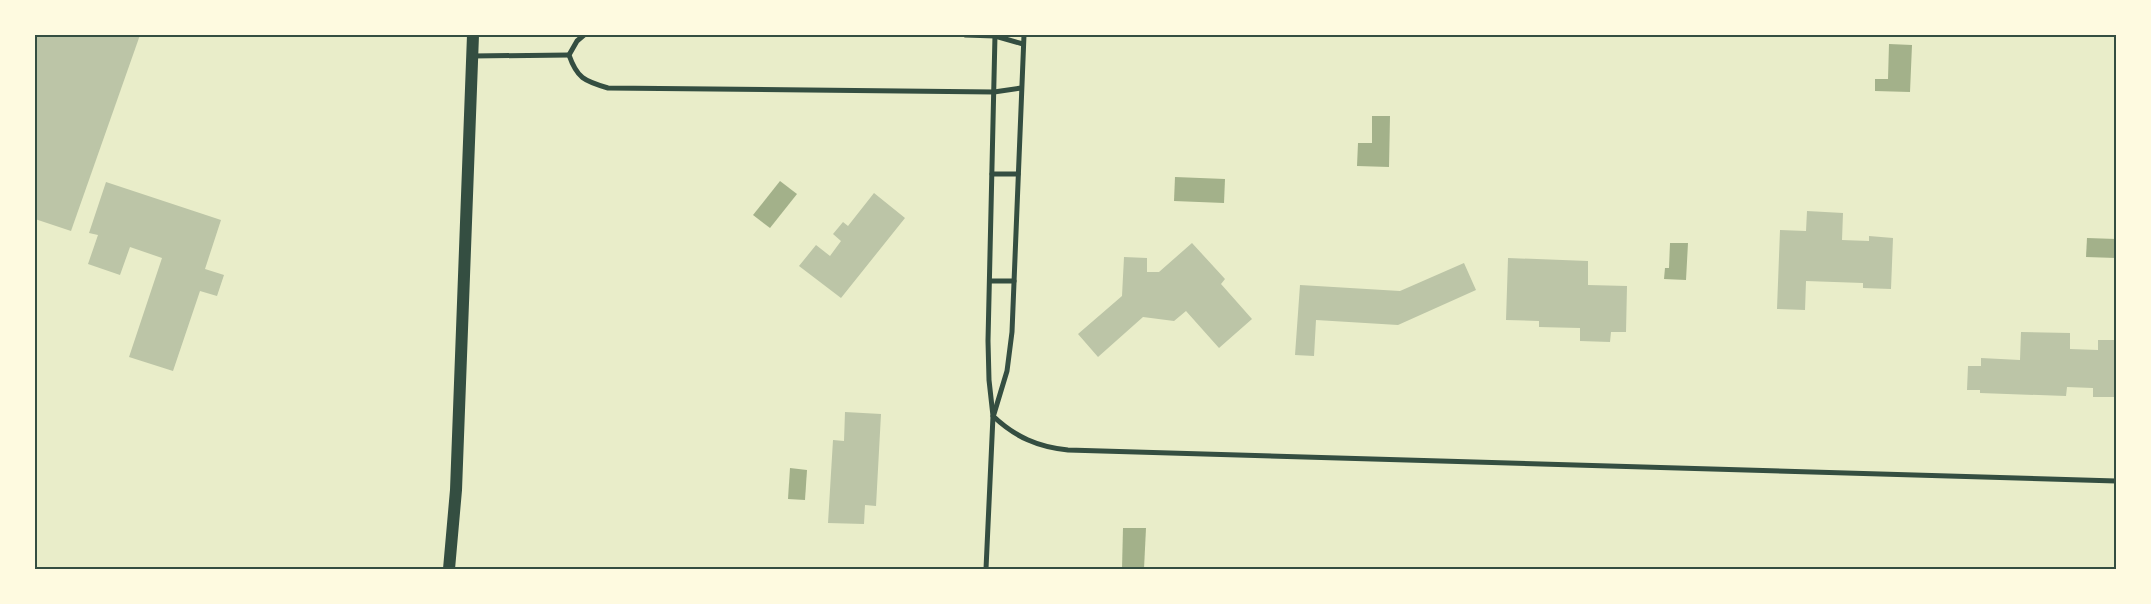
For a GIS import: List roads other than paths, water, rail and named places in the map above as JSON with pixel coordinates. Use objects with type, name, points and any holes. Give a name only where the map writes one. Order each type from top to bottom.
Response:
[{"type":"main road","points":[[449,569],[456,490],[473,35]]},
{"type":"street","points":[[584,35],[576,41],[569,55],[575,70],[581,78],[608,88],[994,92],[1021,88]]},
{"type":"street","points":[[965,35],[995,35],[1023,44]]},
{"type":"street","points":[[986,569],[993,416],[989,380],[995,35]]},
{"type":"street","points":[[993,416],[1007,371],[1012,332],[1024,35]]},
{"type":"street","points":[[472,56],[569,55]]},
{"type":"street","points":[[992,174],[1018,174]]},
{"type":"street","points":[[990,281],[1014,281]]},
{"type":"street","points":[[993,416],[1011,432],[1032,443],[1068,450],[2116,481]]}]
